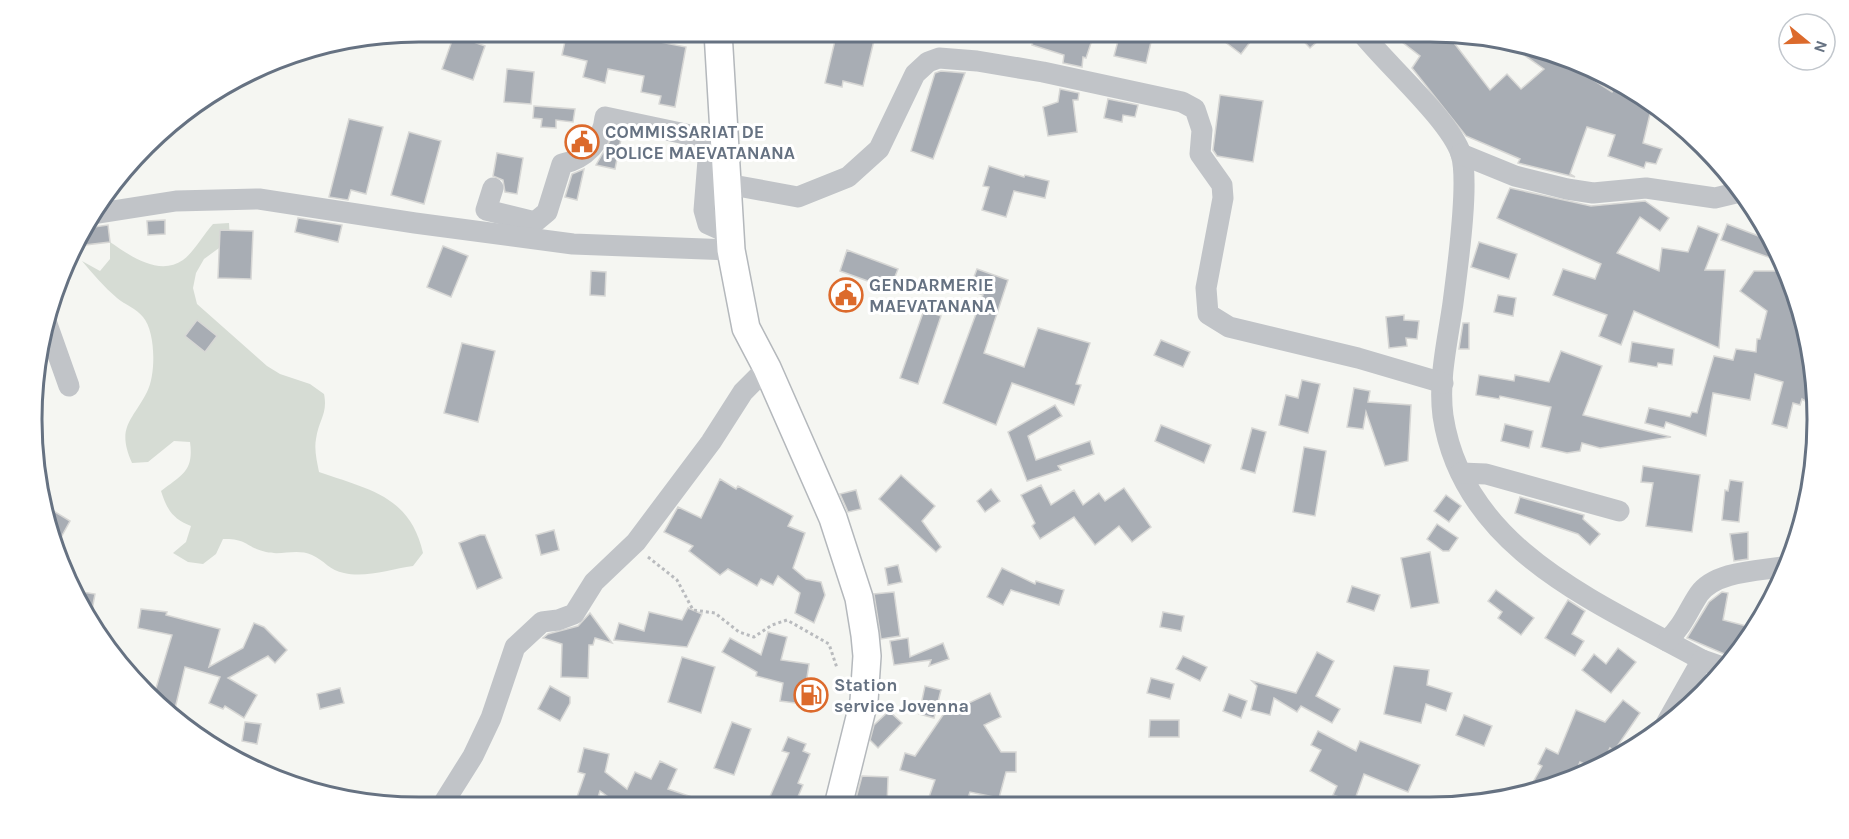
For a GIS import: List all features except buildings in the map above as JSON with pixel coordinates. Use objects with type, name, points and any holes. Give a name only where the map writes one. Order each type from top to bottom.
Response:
[{"type":"main road","points":[[719,42],[731,239],[746,328],[767,368],[833,518],[859,598],[866,635],[864,701],[840,797]]},
{"type":"street","points":[[1370,42],[1440,122],[1461,154],[1464,174],[1458,260],[1443,383],[1443,414],[1450,449],[1474,501],[1491,522],[1555,578],[1702,660],[1716,665]]},
{"type":"street","points":[[727,184],[798,197],[848,177],[879,149],[915,74],[928,62],[939,58],[1044,72],[1182,102],[1195,109],[1202,130],[1200,154],[1222,185],[1222,210],[1206,288],[1208,314],[1230,327],[1358,358],[1443,383]]},
{"type":"street","points":[[493,188],[486,210],[535,222],[547,212],[562,164],[577,161],[596,142],[604,127],[605,117],[690,135],[702,141],[708,160],[704,210],[708,224],[719,229],[731,239]]},
{"type":"street","points":[[1461,154],[1515,177],[1593,193],[1646,188],[1715,198],[1732,194]]},
{"type":"street","points":[[105,212],[176,201],[259,199],[573,244],[731,239]]},
{"type":"street","points":[[51,336],[69,386]]},
{"type":"street","points":[[448,797],[486,728],[515,647],[542,622],[558,620],[574,614],[594,582],[636,542],[711,442],[743,392],[767,368]]},
{"type":"street","points":[[1461,473],[1486,474],[1619,511]]},
{"type":"street","points":[[1667,641],[1680,628],[1699,594],[1710,582],[1776,568]]},
{"type":"street","points":[[1677,703],[1702,660]]},
{"type":"path","points":[[636,542],[643,546],[648,557],[677,580],[693,610],[716,613],[739,632],[754,637],[772,625],[787,620],[829,644],[837,668]]},
{"type":"shaded area","points":[[229,223],[230,240],[204,259],[196,273],[193,288],[197,304],[267,366],[280,374],[310,384],[324,394],[324,412],[315,443],[319,472],[370,490],[397,506],[408,518],[417,534],[423,553],[413,566],[370,574],[352,574],[339,572],[306,553],[266,552],[231,539],[223,539],[216,554],[203,564],[188,562],[173,553],[186,542],[191,526],[172,513],[161,491],[180,476],[188,466],[191,452],[190,442],[174,441],[148,462],[132,463],[125,441],[126,432],[131,418],[150,385],[153,354],[150,333],[140,314],[112,294],[82,261],[100,271],[110,259],[110,242],[145,262],[154,265],[174,265],[187,257],[213,224]]},
{"type":"place","name":"COMMISSARIAT DE POLICE MAEVATANANA","points":[[582,142]]},
{"type":"place","name":"GENDARMERIE MAEVATANANA","points":[[846,295]]},
{"type":"place","name":"Station service Jovenna","points":[[811,695]]}]
